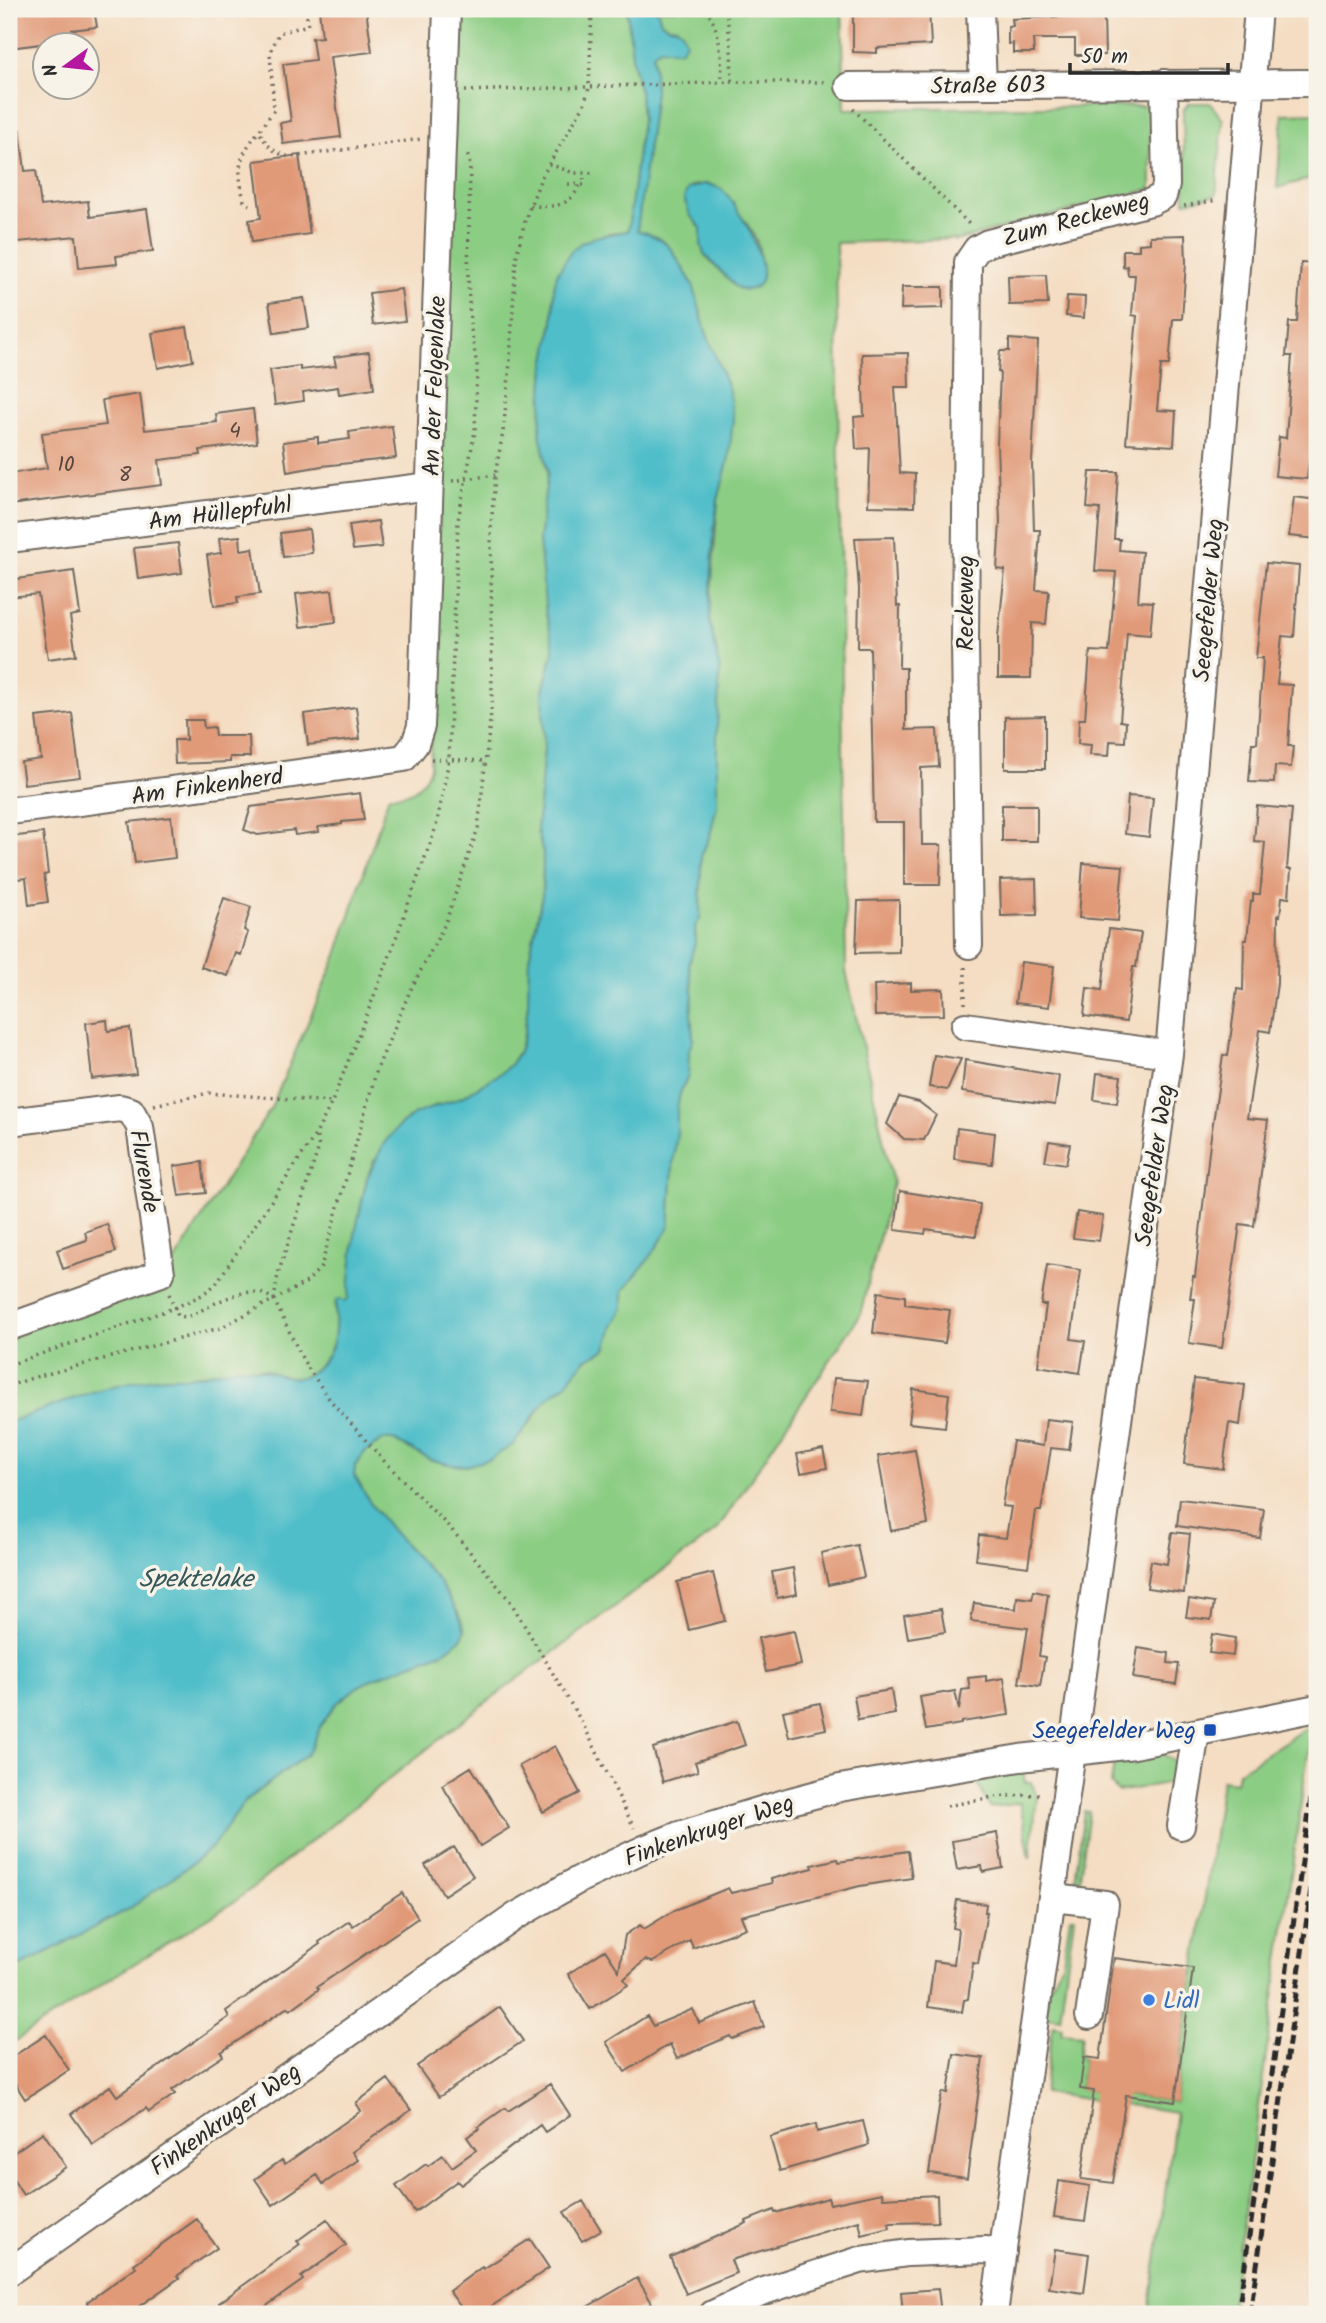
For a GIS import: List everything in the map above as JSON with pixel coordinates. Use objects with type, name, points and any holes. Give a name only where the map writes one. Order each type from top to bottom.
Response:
[{"type":"street","name":"An der Felgenlake","points":[[404,758],[415,744],[421,726],[447,9]]},
{"type":"street","points":[[981,9],[983,85]]},
{"type":"street","name":"Seegefelder Weg","points":[[994,2314],[1169,1054],[1258,9]]},
{"type":"street","name":"Zum Reckeweg","points":[[968,262],[977,249],[988,243],[1151,202],[1163,196],[1166,185],[1164,83]]},
{"type":"street","name":"Straße 603","points":[[845,91],[983,85],[1317,83]]},
{"type":"street","name":"Reckeweg","points":[[968,262],[965,641],[969,944]]},
{"type":"street","name":"Am Hüllepfuhl","points":[[9,539],[430,486]]},
{"type":"street","name":"Am Finkenherd","points":[[9,811],[404,758]]},
{"type":"street","points":[[965,1026],[1169,1054]]},
{"type":"street","name":"Flurende","points":[[9,1122],[120,1108],[131,1111],[140,1126],[161,1273]]},
{"type":"street","points":[[9,1327],[161,1273]]},
{"type":"street","name":"Finkenkruger Weg","points":[[9,2272],[516,1916],[567,1885],[644,1849],[721,1822],[840,1788],[1006,1760],[1134,1745],[1317,1708]]},
{"type":"street","points":[[1181,1826],[1196,1733]]},
{"type":"street","points":[[1053,1898],[1105,1904],[1089,2016]]},
{"type":"street","points":[[713,2314],[761,2292],[860,2260],[898,2254],[985,2250],[1003,2252]]},
{"type":"path","points":[[250,205],[244,201],[239,171],[241,156],[274,110],[270,66],[273,43],[279,33],[308,25],[306,9]]},
{"type":"path","points":[[9,1386],[220,1328],[307,1282],[321,1267],[377,1069],[410,991],[445,924],[478,828],[492,704],[491,529],[495,475],[508,387],[516,258],[525,220],[541,178],[584,105],[589,88],[592,9]]},
{"type":"path","points":[[705,9],[713,20],[722,47],[722,82]]},
{"type":"path","points":[[726,9],[732,82]]},
{"type":"path","points":[[468,90],[732,82],[845,91],[988,243]]},
{"type":"path","points":[[259,131],[266,145],[278,155],[291,157],[430,138]]},
{"type":"path","points":[[9,1365],[174,1308],[200,1296],[215,1285],[316,1134],[332,1102],[387,963],[436,828],[449,759],[458,520],[475,432],[477,366],[469,300],[470,165],[465,141]]},
{"type":"path","points":[[550,164],[562,170],[593,173]]},
{"type":"path","points":[[530,205],[550,207],[563,204],[584,184],[584,174]]},
{"type":"path","points":[[568,184],[580,185]]},
{"type":"path","points":[[1182,206],[1220,200]]},
{"type":"path","points":[[467,479],[495,475]]},
{"type":"path","points":[[449,759],[486,761]]},
{"type":"path","points":[[965,1026],[964,952],[969,944]]},
{"type":"path","points":[[131,1111],[209,1093],[332,1102]]},
{"type":"path","points":[[274,1300],[278,1274],[319,1147],[316,1134]]},
{"type":"path","points":[[161,1273],[178,1316],[187,1317],[244,1292],[257,1290],[274,1300],[304,1362],[330,1400],[385,1462],[452,1530],[510,1601],[584,1726],[644,1849]]},
{"type":"path","points":[[947,1806],[993,1797],[1041,1794]]},
{"type":"green space","points":[[459,9],[627,9],[642,119],[628,231],[610,233],[581,243],[554,288],[553,321],[545,366],[540,433],[548,472],[539,540],[553,644],[543,691],[544,749],[537,831],[543,853],[542,896],[529,959],[528,1005],[519,1051],[501,1073],[449,1104],[434,1106],[374,1160],[367,1178],[355,1234],[348,1300],[335,1304],[336,1333],[330,1352],[322,1364],[301,1379],[277,1375],[264,1369],[238,1367],[190,1377],[156,1378],[99,1390],[9,1422],[9,1336],[171,1267],[271,1108],[337,955],[389,795],[414,790],[430,768]]},
{"type":"green space","points":[[657,9],[842,9],[845,109],[1150,106],[1151,189],[955,241],[836,243],[846,971],[893,1183],[860,1315],[717,1530],[471,1714],[237,1900],[9,2045],[9,1972],[129,1909],[190,1865],[213,1846],[246,1800],[306,1755],[321,1725],[336,1704],[357,1687],[445,1651],[462,1638],[465,1630],[458,1613],[437,1579],[370,1503],[354,1475],[355,1466],[364,1453],[383,1440],[393,1440],[442,1463],[466,1466],[529,1425],[547,1398],[571,1377],[585,1360],[606,1349],[613,1326],[623,1308],[623,1291],[669,1228],[677,1108],[688,1075],[689,1050],[693,1039],[693,993],[689,964],[696,937],[695,927],[700,918],[701,856],[710,835],[717,805],[717,652],[710,623],[710,609],[718,500],[729,457],[729,391],[706,332],[693,285],[672,250],[663,241],[637,231],[655,92],[653,55],[660,48],[676,50],[682,32],[661,22]],"holes":[[[709,184],[742,217],[756,238],[759,259],[747,290],[736,287],[707,258],[701,244],[701,228],[687,207],[692,186]]]},
{"type":"green space","points":[[1189,103],[1210,103],[1223,120],[1216,195],[1185,202],[1183,110]]},
{"type":"green space","points":[[1317,113],[1317,177],[1277,188],[1283,114]]},
{"type":"green space","points":[[1312,1724],[1230,2314],[1149,2314],[1176,2112],[1044,2093],[1053,2025],[1062,2027],[1061,2033],[1082,2035],[1079,2056],[1084,2057],[1080,2089],[1175,2102],[1222,1780],[1236,1782],[1238,1772]]},
{"type":"green space","points":[[1161,1753],[1174,1761],[1177,1781],[1118,1792],[1111,1784],[1114,1763]]},
{"type":"green space","points":[[1022,1768],[1025,1782],[1032,1782],[1037,1798],[1030,1859],[1020,1803],[990,1808],[973,1776]]},
{"type":"green space","points":[[1084,1811],[1089,1812],[1079,1884],[1075,1881]]},
{"type":"green space","points":[[1070,1917],[1074,1917],[1060,2018],[1045,2016],[1050,1986],[1063,1962]]},
{"type":"water","name":"Spektelake","points":[[627,9],[657,9],[661,22],[682,31],[686,42],[680,50],[662,48],[653,55],[655,92],[637,231],[663,241],[672,250],[693,285],[706,332],[729,391],[733,418],[729,457],[714,527],[710,609],[710,623],[720,671],[717,805],[710,835],[701,856],[700,918],[695,927],[695,943],[689,964],[693,993],[693,1039],[689,1050],[688,1075],[677,1108],[669,1228],[623,1291],[623,1308],[613,1326],[606,1349],[585,1360],[565,1385],[547,1398],[514,1444],[490,1459],[466,1466],[431,1460],[393,1440],[383,1440],[364,1453],[355,1466],[354,1475],[370,1503],[437,1579],[458,1613],[465,1630],[462,1638],[445,1651],[357,1687],[336,1704],[321,1725],[306,1755],[246,1800],[213,1846],[190,1865],[129,1909],[9,1972],[9,1422],[99,1390],[161,1377],[194,1376],[244,1367],[292,1377],[307,1375],[325,1360],[330,1351],[335,1333],[336,1301],[340,1299],[345,1302],[348,1299],[355,1234],[367,1178],[384,1143],[399,1126],[415,1114],[462,1097],[501,1073],[519,1052],[528,1005],[529,959],[542,896],[543,853],[537,831],[544,749],[543,691],[553,653],[546,615],[539,540],[548,472],[540,433],[545,366],[553,321],[557,274],[572,250],[581,243],[595,237],[628,231],[642,119]]},
{"type":"water","points":[[704,184],[724,191],[751,234],[762,267],[759,284],[752,289],[743,290],[736,287],[704,254],[701,228],[690,215],[684,198],[688,189]]},
{"type":"building","points":[[94,9],[97,27],[71,32],[32,32],[32,45],[9,48],[9,14]]},
{"type":"building","points":[[319,9],[366,9],[372,52],[330,57],[341,137],[283,144],[280,123],[291,121],[283,64],[315,60],[312,38],[322,37]]},
{"type":"building","points":[[853,9],[929,9],[931,45],[877,48],[877,53],[853,52]]},
{"type":"building","points":[[1069,9],[1099,9],[1099,17],[1104,16],[1105,55],[1075,55],[1075,39],[1033,39],[1034,53],[1013,53],[1013,43],[1008,44],[1008,27],[1013,26],[1012,19],[1069,16]]},
{"type":"building","points":[[20,130],[25,171],[36,170],[41,206],[88,201],[90,217],[147,209],[153,251],[116,256],[117,264],[79,268],[76,236],[9,243],[9,131]]},
{"type":"building","points":[[299,155],[310,234],[252,242],[249,220],[261,218],[254,161]]},
{"type":"building","points":[[1185,235],[1182,319],[1173,319],[1169,365],[1161,365],[1157,410],[1176,411],[1174,446],[1126,443],[1137,316],[1132,315],[1135,275],[1128,275],[1127,266],[1123,267],[1123,250],[1139,250],[1139,244],[1150,243],[1150,236]]},
{"type":"building","points":[[1301,263],[1317,264],[1317,461],[1309,460],[1307,479],[1275,476],[1279,437],[1286,438],[1292,356],[1286,356],[1289,322],[1297,322]]},
{"type":"building","points":[[1046,275],[1048,304],[1009,305],[1008,276]]},
{"type":"building","points":[[902,287],[943,287],[943,308],[901,309]]},
{"type":"building","points":[[401,289],[405,321],[373,325],[369,293]]},
{"type":"building","points":[[1067,296],[1085,297],[1084,318],[1066,316]]},
{"type":"building","points":[[304,298],[309,328],[274,333],[269,303]]},
{"type":"building","points":[[187,327],[193,361],[158,368],[152,333]]},
{"type":"building","points":[[1009,339],[1038,341],[1032,463],[1034,530],[1040,530],[1036,590],[1049,591],[1046,624],[1032,623],[1031,678],[998,678],[998,637],[1005,570],[997,569],[1000,522],[998,372],[1000,351],[1009,351]]},
{"type":"building","points":[[369,352],[374,389],[339,394],[338,387],[303,392],[304,401],[275,405],[270,370],[300,366],[300,370],[336,366],[334,357]]},
{"type":"building","points":[[908,353],[909,387],[895,387],[900,473],[915,474],[914,507],[868,506],[870,448],[856,449],[854,417],[864,416],[862,354]]},
{"type":"building","points":[[140,394],[145,430],[217,422],[216,414],[253,409],[257,443],[200,450],[201,455],[159,460],[162,485],[9,505],[9,474],[47,468],[42,433],[106,425],[102,400]]},
{"type":"building","points":[[392,426],[396,458],[287,472],[283,442],[318,437],[318,443],[350,439],[349,432]]},
{"type":"building","points":[[1090,472],[1118,472],[1114,539],[1120,539],[1119,550],[1142,552],[1138,601],[1153,602],[1150,635],[1127,633],[1120,721],[1126,722],[1125,742],[1110,741],[1109,756],[1090,755],[1091,745],[1078,744],[1079,719],[1085,719],[1090,651],[1109,652],[1116,572],[1095,571],[1100,509],[1087,508]]},
{"type":"building","points":[[1294,497],[1317,500],[1317,539],[1289,536]]},
{"type":"building","points":[[378,521],[382,547],[353,550],[349,525]]},
{"type":"building","points":[[309,529],[312,553],[283,557],[280,533]]},
{"type":"building","points":[[240,536],[241,550],[253,548],[260,594],[237,597],[238,603],[214,606],[207,555],[221,553],[219,538]]},
{"type":"building","points":[[894,537],[897,606],[900,606],[899,668],[906,668],[906,730],[937,729],[939,767],[921,768],[922,845],[941,845],[940,885],[904,885],[904,822],[874,822],[870,648],[858,648],[859,589],[855,538]]},
{"type":"building","points":[[178,543],[182,573],[138,579],[134,548]]},
{"type":"building","points":[[1266,563],[1299,566],[1294,637],[1282,636],[1277,684],[1292,685],[1288,746],[1293,746],[1291,767],[1275,766],[1274,783],[1249,782],[1252,743],[1257,743],[1263,658],[1256,658]]},
{"type":"building","points":[[74,571],[80,614],[70,616],[76,655],[48,659],[38,594],[9,597],[9,580]]},
{"type":"building","points":[[332,590],[336,622],[300,627],[296,594]]},
{"type":"building","points":[[356,707],[360,739],[308,745],[304,714]]},
{"type":"building","points":[[72,713],[80,777],[24,784],[21,762],[41,759],[36,717]]},
{"type":"building","points":[[1045,716],[1045,769],[1005,769],[1005,717]]},
{"type":"building","points":[[185,720],[203,720],[204,728],[214,727],[215,736],[249,736],[250,757],[230,757],[230,762],[175,764],[174,740],[186,740]]},
{"type":"building","points":[[360,793],[364,820],[318,827],[319,832],[295,835],[294,830],[258,835],[244,830],[251,807]]},
{"type":"building","points":[[1128,796],[1153,798],[1149,837],[1125,834]]},
{"type":"building","points":[[1002,805],[1037,805],[1037,841],[1002,841]]},
{"type":"building","points":[[1257,806],[1292,809],[1287,869],[1291,869],[1289,898],[1282,897],[1280,916],[1278,915],[1277,984],[1270,1032],[1260,1030],[1247,1118],[1268,1120],[1254,1226],[1240,1224],[1222,1348],[1189,1343],[1195,1299],[1190,1299],[1223,1055],[1228,1056],[1237,989],[1243,990],[1244,940],[1247,940],[1251,901],[1253,894],[1260,894],[1265,842],[1254,841]]},
{"type":"building","points":[[171,817],[175,858],[135,863],[129,822]]},
{"type":"building","points":[[43,833],[48,902],[29,905],[26,878],[9,876],[9,837]]},
{"type":"building","points":[[1083,863],[1123,866],[1118,921],[1079,918]]},
{"type":"building","points":[[1036,879],[1037,915],[1001,916],[1000,880]]},
{"type":"building","points":[[224,898],[251,907],[244,930],[248,932],[241,955],[236,953],[228,976],[201,967]]},
{"type":"building","points":[[899,900],[899,952],[856,953],[858,901]]},
{"type":"building","points":[[1109,929],[1141,933],[1136,967],[1133,967],[1126,1022],[1084,1016],[1087,988],[1102,990]]},
{"type":"building","points":[[1021,962],[1054,966],[1049,1007],[1015,1003]]},
{"type":"building","points":[[911,983],[911,990],[943,989],[944,1015],[875,1016],[874,985]]},
{"type":"building","points":[[107,1020],[108,1031],[130,1028],[136,1074],[92,1079],[86,1023]]},
{"type":"building","points":[[934,1055],[961,1059],[947,1090],[929,1087]]},
{"type":"building","points":[[965,1060],[1059,1076],[1055,1105],[962,1092]]},
{"type":"building","points":[[1097,1073],[1121,1076],[1117,1103],[1094,1100]]},
{"type":"building","points":[[899,1097],[919,1102],[936,1115],[924,1140],[904,1139],[887,1124]]},
{"type":"building","points":[[957,1128],[995,1133],[992,1164],[954,1159]]},
{"type":"building","points":[[1049,1141],[1070,1144],[1066,1164],[1045,1161]]},
{"type":"building","points":[[202,1162],[206,1193],[179,1196],[174,1166]]},
{"type":"building","points":[[900,1191],[980,1204],[976,1236],[926,1229],[925,1234],[895,1230]]},
{"type":"building","points":[[1077,1212],[1103,1216],[1099,1241],[1073,1238]]},
{"type":"building","points":[[107,1224],[116,1252],[63,1269],[57,1250],[87,1240],[85,1232]]},
{"type":"building","points":[[1047,1265],[1081,1270],[1071,1339],[1085,1341],[1080,1373],[1038,1366],[1046,1305],[1041,1305]]},
{"type":"building","points":[[878,1292],[905,1296],[905,1304],[950,1310],[945,1343],[873,1333]]},
{"type":"building","points":[[834,1378],[868,1381],[863,1416],[830,1412]]},
{"type":"building","points":[[1194,1379],[1245,1385],[1240,1425],[1229,1423],[1223,1469],[1184,1464]]},
{"type":"building","points":[[913,1389],[949,1394],[945,1427],[909,1423]]},
{"type":"building","points":[[1046,1419],[1073,1422],[1069,1450],[1051,1448],[1041,1511],[1036,1511],[1028,1567],[976,1560],[979,1535],[1006,1538],[1011,1507],[1002,1506],[1013,1441],[1043,1446]]},
{"type":"building","points":[[823,1449],[827,1468],[801,1473],[797,1454]]},
{"type":"building","points":[[915,1450],[928,1524],[891,1531],[878,1456]]},
{"type":"building","points":[[1180,1499],[1264,1509],[1260,1538],[1177,1526]]},
{"type":"building","points":[[1172,1532],[1190,1534],[1184,1593],[1147,1588],[1151,1561],[1167,1564]]},
{"type":"building","points":[[857,1545],[864,1577],[828,1585],[821,1553]]},
{"type":"building","points":[[793,1568],[797,1594],[777,1598],[772,1572]]},
{"type":"building","points":[[713,1573],[725,1621],[689,1630],[677,1582]]},
{"type":"building","points":[[1034,1591],[1048,1594],[1039,1656],[1045,1657],[1040,1686],[1019,1683],[1028,1628],[971,1621],[974,1603],[1016,1609],[1017,1597],[1032,1599]]},
{"type":"building","points":[[1189,1599],[1214,1603],[1211,1620],[1186,1617]]},
{"type":"building","points":[[941,1609],[945,1632],[908,1638],[904,1615]]},
{"type":"building","points":[[794,1631],[801,1665],[766,1672],[758,1638]]},
{"type":"building","points":[[1212,1634],[1235,1638],[1233,1656],[1209,1653]]},
{"type":"building","points":[[1138,1648],[1169,1653],[1168,1663],[1179,1664],[1176,1684],[1133,1678]]},
{"type":"building","points":[[986,1676],[986,1681],[1004,1678],[1009,1715],[926,1730],[920,1697],[955,1691],[959,1710],[962,1690],[970,1689],[968,1678]]},
{"type":"building","points":[[891,1690],[895,1714],[858,1720],[854,1696]]},
{"type":"building","points":[[820,1703],[826,1729],[789,1737],[783,1711]]},
{"type":"building","points":[[737,1721],[745,1745],[695,1762],[698,1771],[663,1782],[653,1748]]},
{"type":"building","points":[[555,1746],[580,1793],[543,1812],[519,1766]]},
{"type":"building","points":[[471,1767],[509,1828],[480,1846],[442,1785]]},
{"type":"building","points":[[997,1833],[1003,1868],[983,1872],[982,1866],[957,1870],[952,1841]]},
{"type":"building","points":[[454,1847],[473,1876],[444,1895],[425,1865]]},
{"type":"building","points":[[908,1851],[912,1878],[860,1886],[741,1916],[746,1928],[693,1948],[690,1940],[653,1962],[645,1960],[624,1979],[628,1985],[590,2009],[568,1974],[605,1950],[619,1971],[625,1935],[640,1925],[644,1929],[675,1910],[728,1888],[731,1893],[772,1883],[771,1879],[838,1859],[839,1862]]},
{"type":"building","points":[[402,1893],[418,1918],[317,1987],[319,1989],[290,2010],[288,2007],[221,2052],[223,2056],[172,2090],[175,2094],[149,2112],[146,2108],[93,2145],[71,2114],[110,2086],[117,2096],[229,2017],[226,2011],[320,1944],[319,1942],[349,1921],[353,1926]]},
{"type":"building","points":[[957,1900],[986,1904],[987,1912],[978,1964],[973,1963],[968,1999],[964,2000],[962,2012],[928,2007],[934,1961],[954,1964],[958,1929],[953,1928]]},
{"type":"building","name":"Lidl","points":[[1114,1958],[1193,1968],[1175,2102],[1126,2095],[1113,2183],[1081,2179],[1094,2091],[1080,2089],[1084,2057],[1100,2059]]},
{"type":"building","points":[[755,2002],[764,2027],[732,2039],[730,2036],[677,2059],[670,2044],[625,2072],[606,2042],[647,2016],[653,2026],[693,2009],[699,2023]]},
{"type":"building","points":[[500,2007],[523,2041],[439,2097],[417,2066]]},
{"type":"building","points":[[46,2035],[69,2070],[25,2099],[9,2074],[9,2059]]},
{"type":"building","points":[[954,2054],[983,2058],[967,2178],[929,2173],[940,2101],[943,2092],[948,2093]]},
{"type":"building","points":[[388,2079],[411,2110],[352,2152],[358,2160],[323,2184],[317,2175],[273,2205],[255,2179],[282,2160],[285,2164],[361,2111],[356,2103]]},
{"type":"building","points":[[550,2084],[570,2115],[545,2132],[540,2125],[461,2185],[457,2181],[415,2212],[396,2186],[443,2155],[452,2167],[476,2150],[467,2137],[479,2129],[478,2127],[505,2108],[508,2111]]},
{"type":"building","points":[[863,2121],[869,2145],[780,2171],[770,2137],[816,2124],[817,2132]]},
{"type":"building","points":[[43,2132],[66,2167],[23,2195],[9,2173],[9,2156]]},
{"type":"building","points":[[1059,2181],[1090,2186],[1085,2221],[1054,2217]]},
{"type":"building","points":[[882,2193],[883,2198],[937,2195],[938,2222],[889,2223],[890,2228],[862,2235],[859,2221],[731,2260],[736,2273],[686,2294],[670,2257],[774,2210],[775,2213],[828,2198],[830,2204]]},
{"type":"building","points":[[583,2201],[601,2230],[582,2241],[564,2212]]},
{"type":"building","points":[[197,2219],[217,2248],[128,2314],[95,2314],[87,2302]]},
{"type":"building","points":[[327,2219],[346,2245],[255,2314],[227,2314],[219,2303],[300,2244],[297,2241]]},
{"type":"building","points":[[530,2239],[549,2268],[480,2314],[466,2314],[449,2291],[482,2267],[483,2269]]},
{"type":"building","points":[[1055,2249],[1089,2254],[1084,2293],[1049,2288]]},
{"type":"building","points":[[637,2278],[652,2303],[632,2314],[575,2314]]},
{"type":"building","points":[[938,2289],[941,2314],[903,2314],[901,2292]]},
{"type":"railway","points":[[1238,2314],[1317,1756]]},
{"type":"railway","points":[[1250,2314],[1317,1848]]},
{"type":"place","name":"Seegefelder Weg","points":[[1210,1730]]},
{"type":"place","name":"Lidl","points":[[1149,2000]]}]
